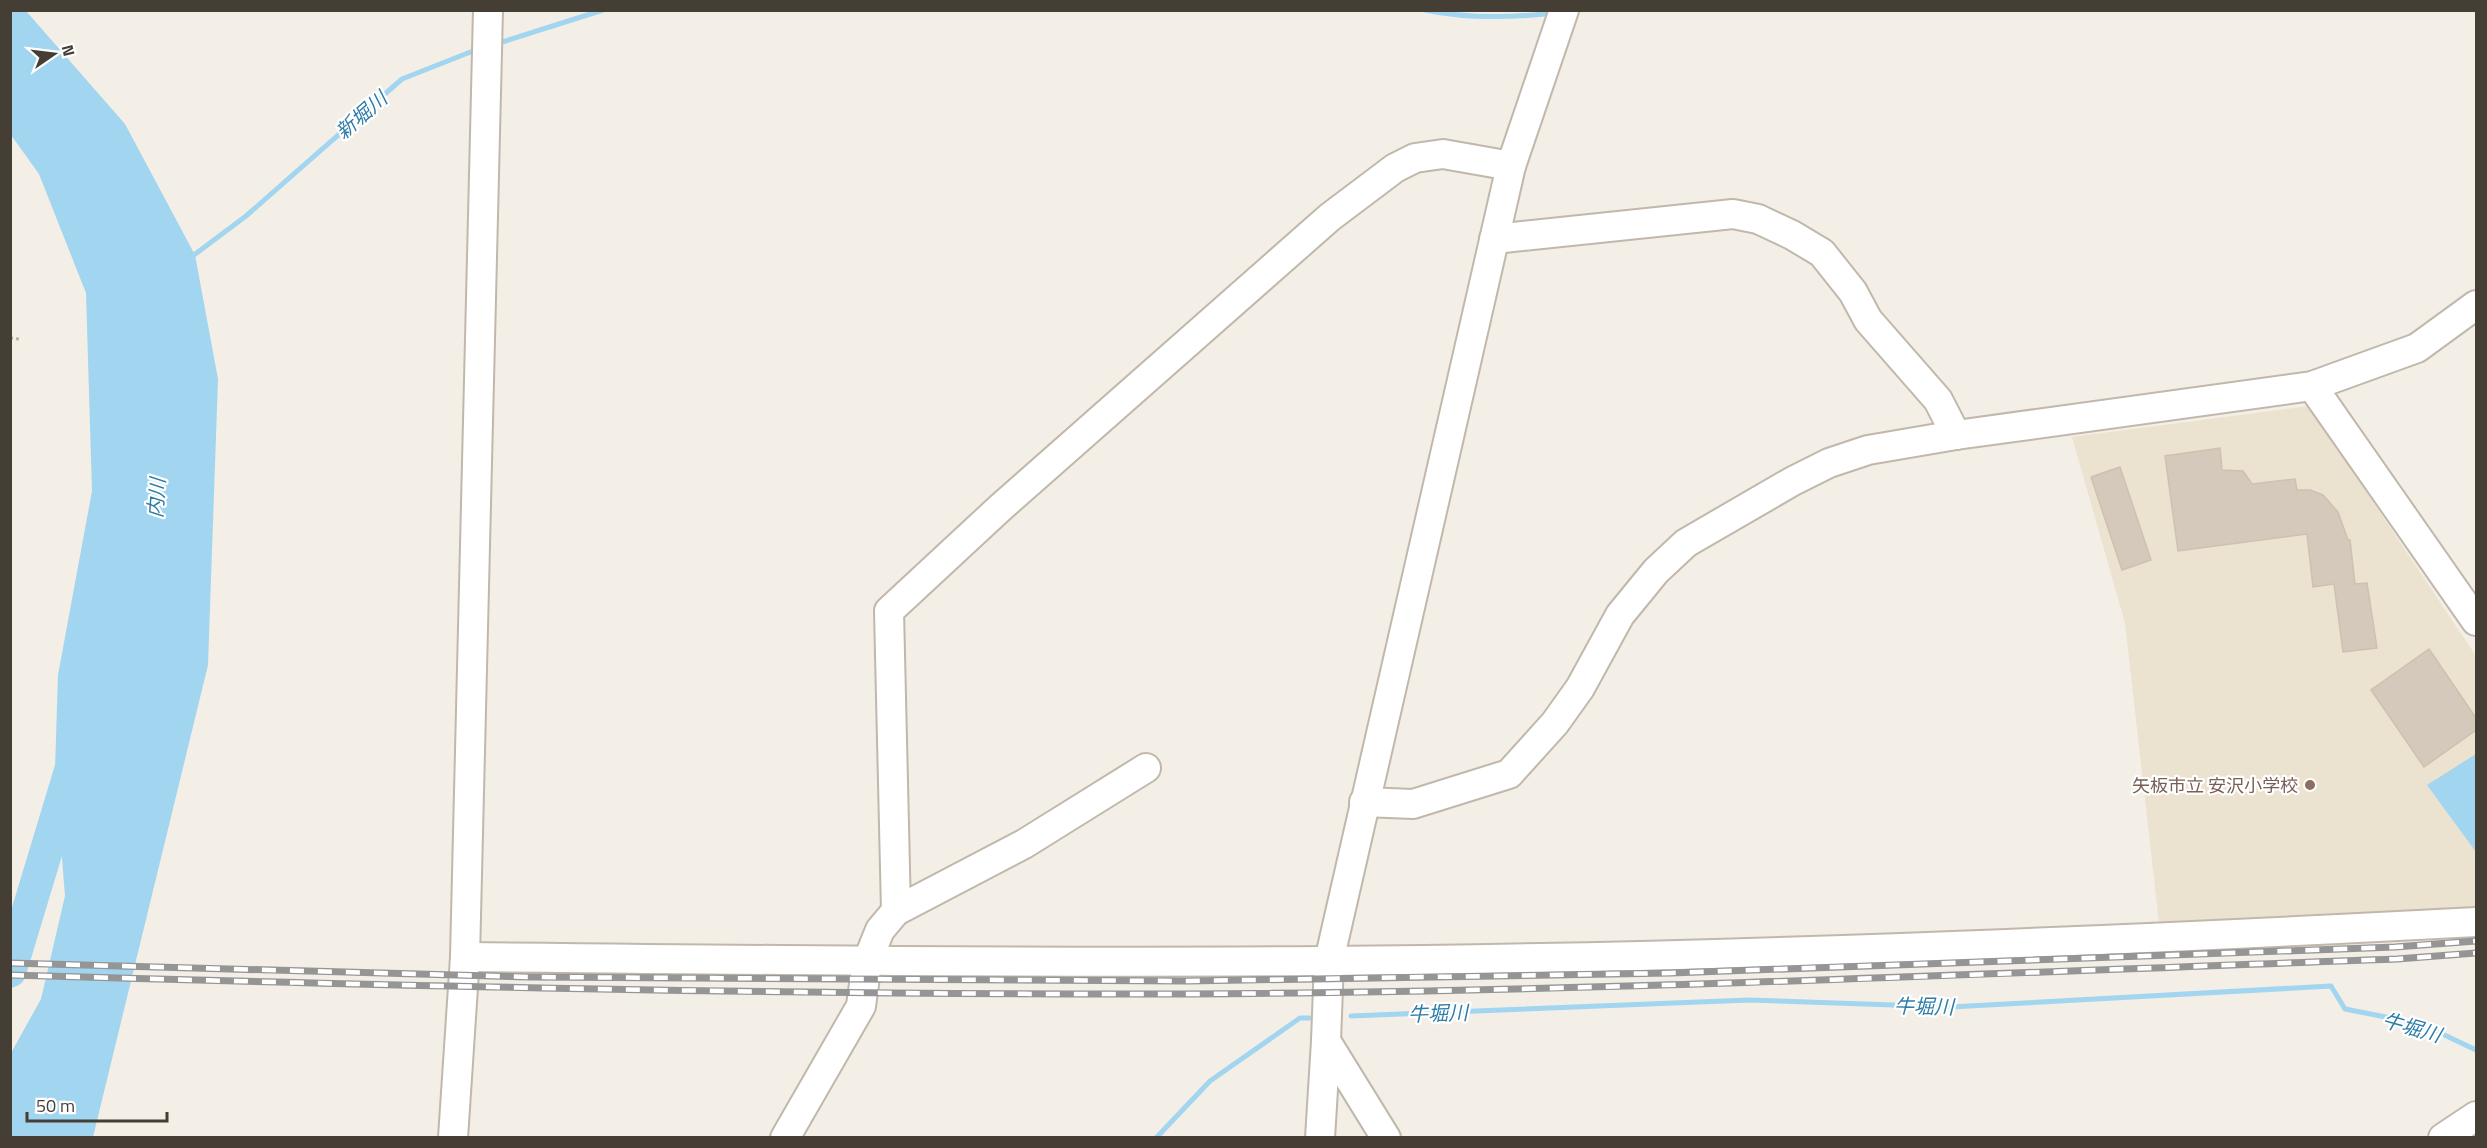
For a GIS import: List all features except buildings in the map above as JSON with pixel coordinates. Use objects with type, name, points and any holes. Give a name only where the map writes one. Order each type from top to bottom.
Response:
[{"type":"street","points":[[1320,1137],[1329,961],[1511,166],[1560,21]]},
{"type":"street","points":[[453,1137],[465,957],[488,35]]},
{"type":"street","points":[[896,911],[889,611],[1000,508],[1330,217],[1395,168],[1415,158],[1443,153],[1511,166]]},
{"type":"street","points":[[1494,238],[1733,214],[1758,219],[1792,235],[1822,253],[1853,292],[1868,321],[1938,400],[1956,435]]},
{"type":"street","points":[[1364,802],[1413,804],[1509,774],[1555,723],[1574,697],[1620,615],[1656,571],[1686,543],[1793,481],[1829,463],[1868,450],[1956,435],[2312,386],[2417,348],[2476,305]]},
{"type":"street","points":[[2312,386],[2476,621]]},
{"type":"street","points":[[785,1137],[861,1006],[867,962],[880,930],[896,911],[1024,844],[1146,768]]},
{"type":"street","points":[[465,957],[867,962],[1329,961],[1782,951],[2159,938],[2476,922]]},
{"type":"street","points":[[1326,1041],[1386,1137]]},
{"type":"street","points":[[2444,1137],[2476,1116]]},
{"type":"path","points":[[10,338],[19,339]]},
{"type":"shaded area","name":"矢板市立 安沢小学校","points":[[2309,406],[2476,656],[2476,914],[2160,931],[2125,623],[2072,437]]},
{"type":"water","points":[[10,11],[26,11],[125,124],[195,255],[218,379],[208,665],[93,1137],[11,1137],[11,1053],[41,999],[65,896],[55,770],[58,675],[92,491],[86,293],[39,174],[11,135]]},
{"type":"water","points":[[2476,754],[2476,852],[2427,785]]},
{"type":"waterway","name":"新堀川","points":[[496,44],[603,10]]},
{"type":"waterway","name":"新堀川","points":[[1425,10],[1490,17],[1555,13]]},
{"type":"waterway","name":"新堀川","points":[[190,258],[246,216],[402,79],[478,49]]},
{"type":"waterway","name":"内川","points":[[10,971],[71,769]]},
{"type":"waterway","name":"牛堀川","points":[[1351,1016],[1749,1000],[1951,1007],[2331,986],[2345,1009],[2396,1019],[2434,1030],[2476,1050]]},
{"type":"waterway","name":"牛堀川","points":[[1156,1138],[1210,1081],[1300,1018],[1309,1018]]},
{"type":"railway","points":[[10,963],[529,977],[1188,981],[1671,973],[2395,947],[2476,941]]},
{"type":"railway","points":[[10,975],[598,989],[1186,994],[1489,990],[1792,981],[2397,959],[2476,953]]},
{"type":"place","name":"矢板市立 安沢小学校","points":[[2310,785]]}]
